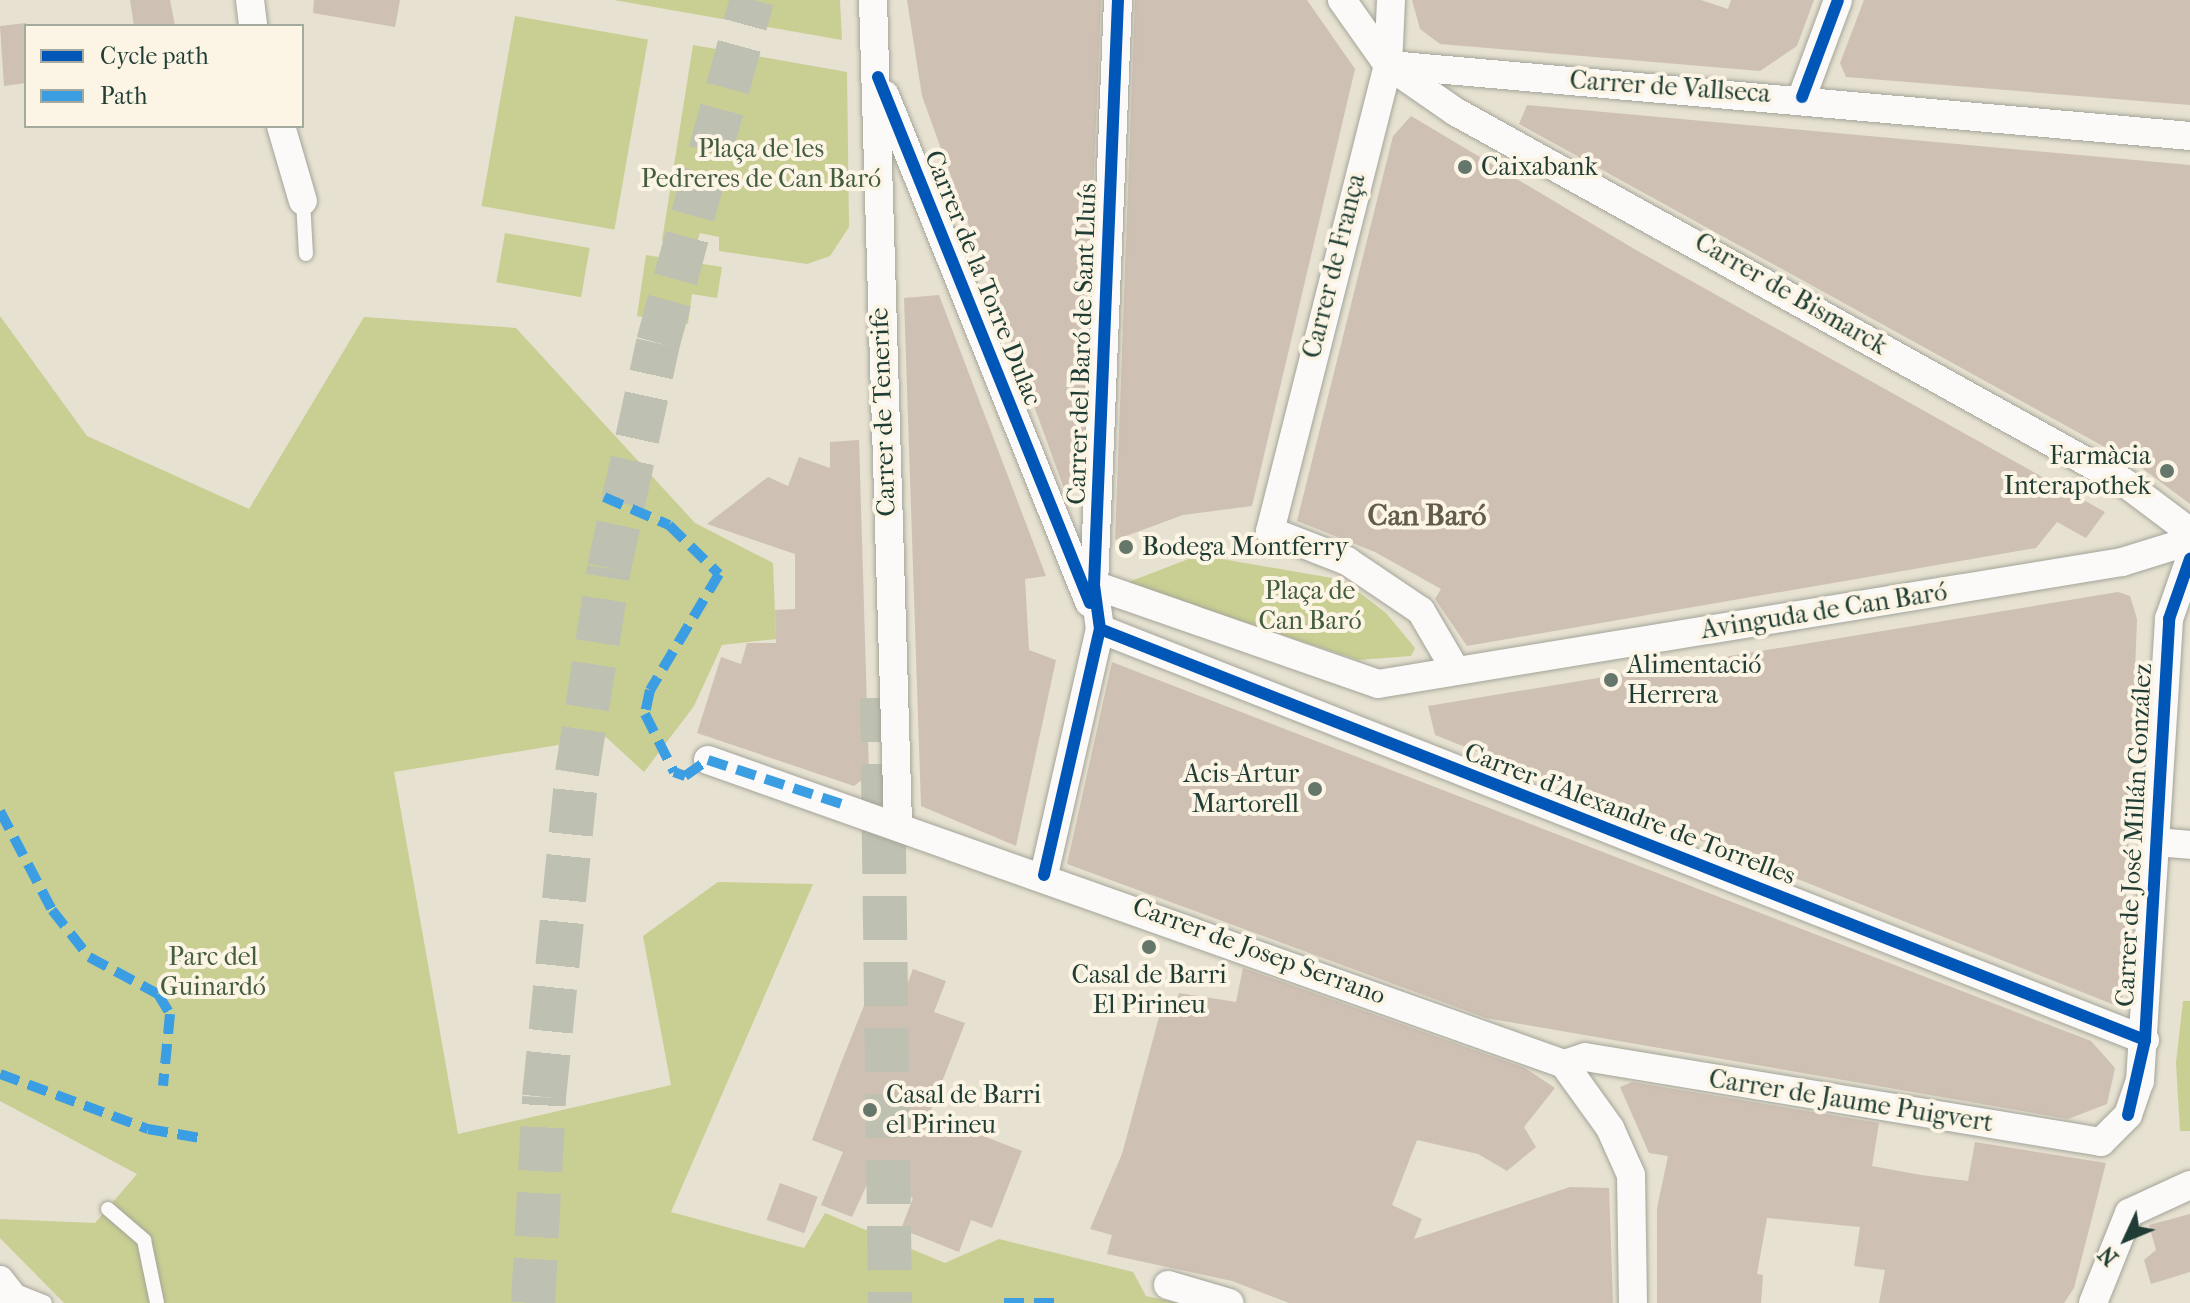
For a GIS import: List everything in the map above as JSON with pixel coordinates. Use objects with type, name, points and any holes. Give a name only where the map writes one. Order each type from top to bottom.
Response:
[{"type":"street","points":[[250,0],[253,24]]},
{"type":"street","name":"Carrer de Tenerife","points":[[873,0],[878,77],[878,186],[898,823]]},
{"type":"street","name":"Carrer del Baró de Sant Lluís","points":[[1044,875],[1100,629],[1094,585],[1118,0]]},
{"type":"street","points":[[1342,0],[1388,65]]},
{"type":"street","name":"Carrer de França","points":[[1391,0],[1388,65],[1270,531],[1347,561],[1421,611],[1456,671]]},
{"type":"street","points":[[1802,97],[1838,0]]},
{"type":"street","name":"Carrer de Vallseca","points":[[1388,65],[1802,97],[2190,136]]},
{"type":"street","name":"Carrer de Bismarck","points":[[1388,65],[1456,112],[2125,483],[2190,532]]},
{"type":"street","name":"Carrer de la Torre Dulac","points":[[878,77],[1100,629]]},
{"type":"street","points":[[282,128],[303,201]]},
{"type":"street","name":"Carrer de la Torre Dulac","points":[[878,186],[918,176]]},
{"type":"street","name":"Avinguda de Can Baró","points":[[1456,671],[2141,557],[2190,541]]},
{"type":"street","points":[[2141,557],[2174,604]]},
{"type":"street","name":"Carrer de José Millán González","points":[[2128,1115],[2145,1040],[2174,604],[2190,559]]},
{"type":"street","points":[[1094,585],[1378,684],[1456,671]]},
{"type":"street","name":"Carrer d'Alexandre de Torrelles","points":[[1100,629],[2145,1040]]},
{"type":"street","name":"Carrer de Josep Serrano","points":[[708,760],[898,823],[1564,1064]]},
{"type":"street","points":[[2157,842],[2190,845]]},
{"type":"street","name":"Carrer de Jaume Puigvert","points":[[1564,1064],[1585,1057],[2101,1142],[2128,1115]]},
{"type":"street","points":[[1564,1064],[1625,1153],[1635,1206],[1633,1303]]},
{"type":"street","points":[[2093,1303],[2120,1229],[2140,1204],[2190,1185]]},
{"type":"street","points":[[1168,1285],[1229,1303]]},
{"type":"lane","points":[[303,201],[306,254]]},
{"type":"lane","points":[[108,1209],[144,1240],[157,1303]]},
{"type":"lane","points":[[8,1290],[45,1303]]},
{"type":"green space","points":[[614,0],[840,0],[842,40]]},
{"type":"green space","points":[[515,16],[648,39],[614,230],[481,206]]},
{"type":"green space","name":"Plaça de les Pedreres de Can Baró","points":[[693,45],[847,72],[849,227],[830,256],[807,264],[719,251],[719,237],[700,233],[696,245],[662,241]]},
{"type":"green space","points":[[505,233],[590,248],[581,297],[496,282]]},
{"type":"green space","points":[[646,255],[722,267],[717,298],[692,294],[688,324],[637,316]]},
{"type":"green space","name":"Parc del Guinardó","points":[[0,316],[87,436],[249,509],[364,317],[516,328],[695,523],[773,563],[776,639],[722,645],[694,706],[644,772],[606,737],[394,772],[458,1134],[671,1085],[643,936],[718,882],[813,884],[671,1212],[804,1248],[825,1213],[945,1263],[999,1239],[1133,1272],[1146,1296],[1178,1303],[64,1303],[0,1238],[0,1219],[95,1223],[137,1174],[0,1101]]},
{"type":"green space","name":"Plaça de Can Baró","points":[[1199,555],[1343,580],[1386,613],[1415,648],[1411,656],[1358,660],[1126,583]]},
{"type":"green space","points":[[2183,1001],[2190,1001],[2190,1131],[2180,1131],[2176,1063]]},
{"type":"building","points":[[130,0],[170,0],[175,24],[134,24]]},
{"type":"building","points":[[314,0],[400,0],[395,27],[313,13]]},
{"type":"building","points":[[907,0],[1101,0],[1081,484],[1067,497],[922,96]]},
{"type":"building","points":[[1135,0],[1307,0],[1355,69],[1252,506],[1183,515],[1115,540]]},
{"type":"building","points":[[1412,0],[1701,0],[1728,9],[1731,0],[1814,0],[1797,46],[1760,71],[1440,44],[1420,29]]},
{"type":"building","points":[[1864,0],[2190,0],[2190,105],[1846,77],[1840,63]]},
{"type":"building","points":[[26,23],[24,83],[4,86],[0,26]]},
{"type":"building","points":[[1527,105],[2190,165],[2190,504],[2139,466],[1519,124]]},
{"type":"building","points":[[1411,116],[1636,250],[2105,512],[2086,538],[2057,522],[2036,548],[1467,646],[1435,599],[1441,589],[1375,552],[1297,521],[1393,136]]},
{"type":"building","points":[[939,295],[1046,576],[1025,579],[1029,650],[1056,660],[1016,846],[921,806],[904,298]]},
{"type":"building","points":[[859,440],[869,774],[854,786],[697,733],[721,657],[741,664],[747,643],[776,643],[775,610],[795,609],[795,554],[707,524],[768,477],[788,486],[799,457],[830,468],[830,442]]},
{"type":"building","points":[[2118,592],[2130,596],[2137,619],[2122,1008],[1435,735],[1428,706]]},
{"type":"building","points":[[1112,662],[2091,1041],[2115,1068],[2107,1104],[2068,1119],[1486,1018],[1067,864]]},
{"type":"building","points":[[1243,968],[1525,1068],[1555,1088],[1524,1127],[1536,1147],[1507,1171],[1478,1154],[1417,1140],[1392,1205],[1422,1219],[1414,1239],[1570,1187],[1609,1188],[1613,1303],[1289,1303],[1232,1281],[1107,1254],[1112,1235],[1090,1229],[1122,1154],[1162,1006],[1176,1008],[1179,993],[1236,1002]]},
{"type":"building","name":"Casal de Barri el Pirineu","points":[[913,969],[946,981],[934,1012],[965,1023],[929,1115],[1022,1151],[992,1228],[971,1220],[959,1252],[901,1229],[913,1198],[869,1180],[852,1217],[821,1205],[843,1152],[812,1140],[841,1063],[871,988],[902,998]]},
{"type":"building","points":[[1632,1082],[1879,1123],[1872,1166],[1921,1175],[1968,1181],[1975,1142],[2106,1163],[2074,1288],[2064,1303],[1879,1303],[1885,1270],[1854,1266],[1860,1227],[1767,1218],[1757,1274],[1763,1275],[1761,1303],[1657,1303],[1657,1208],[1668,1156],[1649,1153],[1620,1087]]},
{"type":"building","points":[[780,1183],[818,1197],[804,1233],[767,1220]]},
{"type":"building","points":[[2190,1214],[2190,1272],[2151,1284],[2144,1260],[2156,1250],[2149,1225]]},
{"type":"tunnel","points":[[533,1303],[544,1097],[577,773],[609,568],[658,343],[752,0]]},
{"type":"tunnel","points":[[882,698],[890,1303]]},
{"type":"marked path","points":[[604,497],[669,525],[719,574],[650,690],[645,714],[674,772],[685,776],[708,760],[848,806]]},
{"type":"marked path","points":[[0,811],[52,910],[89,957],[158,994],[170,1014],[163,1086]]},
{"type":"marked path","points":[[0,1074],[148,1129],[200,1138]]},
{"type":"marked path","points":[[1004,1303],[1055,1303]]},
{"type":"cycle path","points":[[1044,875],[1100,629],[1094,585],[1118,0]]},
{"type":"cycle path","points":[[1802,97],[1838,0]]},
{"type":"cycle path","points":[[878,77],[1090,603]]},
{"type":"cycle path","points":[[2128,1115],[2145,1040],[2169,619],[2190,559]]},
{"type":"cycle path","points":[[1100,629],[2145,1040]]},
{"type":"place","name":"Caixabank","points":[[1465,167]]},
{"type":"place","name":"Farmàcia Interapothek","points":[[2167,471]]},
{"type":"place","name":"Bodega Montferry","points":[[1126,547]]},
{"type":"place","name":"Alimentació Herrera","points":[[1611,680]]},
{"type":"place","name":"Acis-Artur Martorell","points":[[1315,789]]},
{"type":"place","name":"Casal de Barri El Pirineu","points":[[1149,947]]},
{"type":"place","name":"Casal de Barri el Pirineu","points":[[870,1110]]},
{"type":"district","name":"Can Baró","points":[[1427,516]]}]
